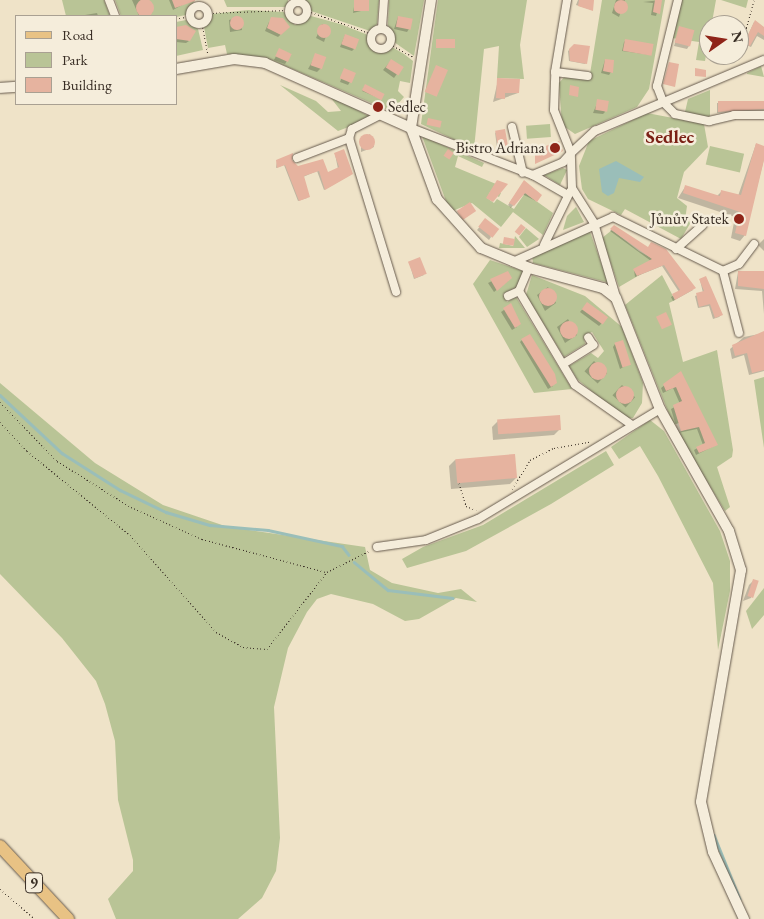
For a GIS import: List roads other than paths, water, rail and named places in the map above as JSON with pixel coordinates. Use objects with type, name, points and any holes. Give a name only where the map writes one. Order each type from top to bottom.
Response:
[{"type":"main road","name":"9","points":[[0,846],[68,919]]},
{"type":"street","points":[[109,0],[115,15]]},
{"type":"street","points":[[382,28],[384,0]]},
{"type":"street","points":[[431,0],[411,128],[437,199],[453,222],[481,248],[513,262],[603,288],[616,298]]},
{"type":"street","points":[[544,245],[570,191],[571,153],[554,110],[555,72],[567,0]]},
{"type":"street","points":[[678,0],[656,86],[663,102],[675,114],[709,121],[734,115],[764,115]]},
{"type":"street","points":[[295,1],[304,4],[308,12],[296,20],[289,10],[295,1]]},
{"type":"street","points":[[201,3],[209,13],[202,24],[190,16],[193,8],[201,3]]},
{"type":"street","points":[[382,28],[390,34],[390,44],[376,48],[372,34],[382,28]]},
{"type":"street","points":[[178,69],[234,59],[265,62],[411,128],[570,191],[594,223],[616,298],[660,409],[729,531],[741,570],[700,802],[713,852],[744,919]]},
{"type":"street","points":[[533,175],[564,162],[595,131],[740,67],[764,60]]},
{"type":"street","points":[[555,72],[588,76]]},
{"type":"street","points":[[0,88],[15,87]]},
{"type":"street","points":[[382,114],[352,129],[349,138],[396,292]]},
{"type":"street","points":[[512,127],[523,173]]},
{"type":"street","points":[[297,158],[349,138]]},
{"type":"street","points":[[513,262],[544,245],[594,223],[613,217],[723,271],[739,333]]},
{"type":"street","points":[[676,248],[702,225]]},
{"type":"street","points":[[723,271],[739,264],[754,244]]},
{"type":"street","points":[[508,296],[519,291],[527,272]]},
{"type":"street","points":[[519,291],[575,385],[632,425]]},
{"type":"street","points":[[562,364],[595,348],[588,337]]},
{"type":"street","points":[[376,547],[426,540],[478,519],[660,409]]},
{"type":"water","points":[[616,161],[644,177],[640,182],[619,178],[614,193],[608,196],[602,192],[599,169]]},
{"type":"waterway","points":[[0,395],[62,453],[120,490],[166,512],[210,525],[268,530],[342,546],[349,555]]},
{"type":"waterway","points":[[354,562],[388,590],[453,598]]},
{"type":"waterway","points":[[714,835],[740,899]]},
{"type":"place","name":"Sedlec","points":[[378,107]]},
{"type":"place","name":"Bistro Adriana","points":[[555,148]]},
{"type":"place","name":"Jůnův Statek","points":[[739,219]]},
{"type":"district","name":"Sedlec","points":[[670,137]]}]
